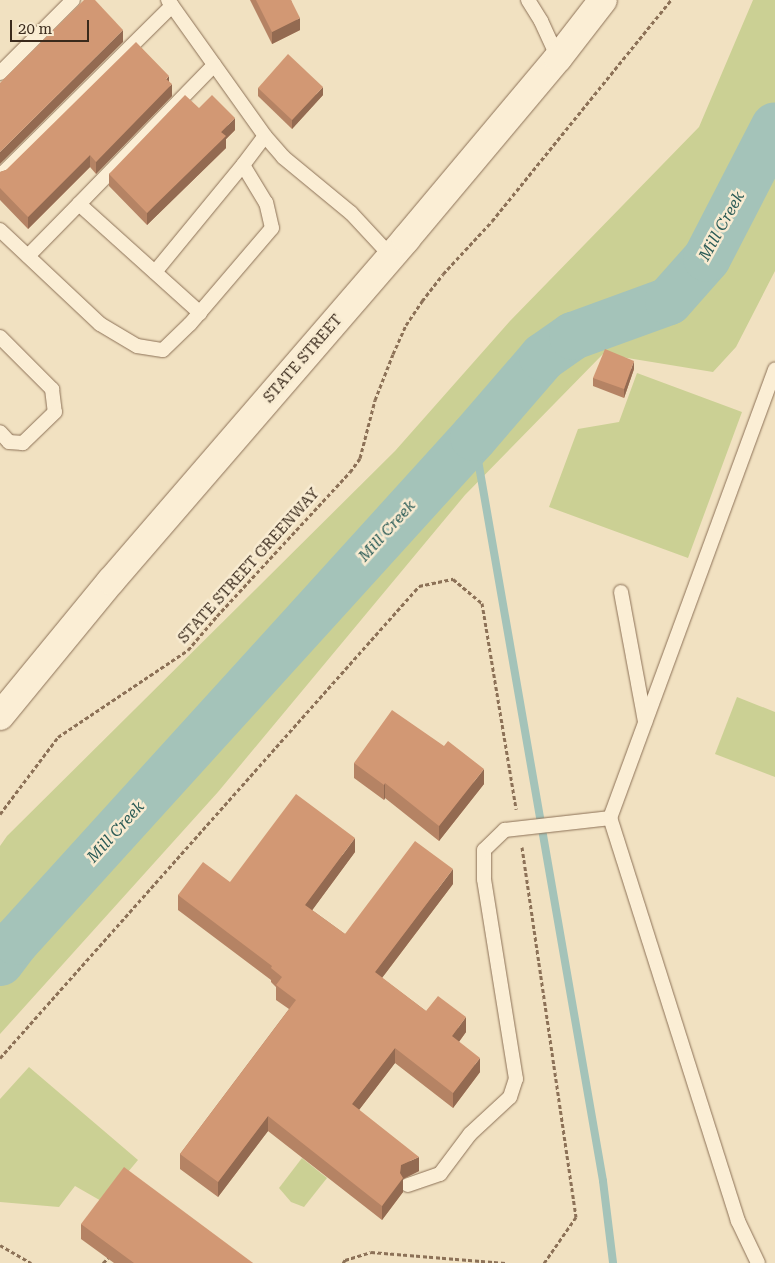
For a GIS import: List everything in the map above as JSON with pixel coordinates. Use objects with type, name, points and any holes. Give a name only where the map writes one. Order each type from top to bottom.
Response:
[{"type":"main road","name":"STATE STREET","points":[[0,716],[123,566],[392,256],[558,58],[603,0]]},
{"type":"lane","points":[[0,73],[73,0]]},
{"type":"lane","points":[[528,0],[558,58]]},
{"type":"lane","points":[[0,176],[170,3],[265,136],[283,158],[351,213],[392,256]]},
{"type":"lane","points":[[28,256],[214,65]]},
{"type":"lane","points":[[155,272],[265,136]]},
{"type":"lane","points":[[0,230],[100,324],[137,346],[163,350],[200,313],[272,228],[266,203],[243,165]]},
{"type":"lane","points":[[79,204],[200,313]]},
{"type":"lane","points":[[0,337],[52,389],[55,412],[23,443],[9,442],[0,432]]},
{"type":"lane","points":[[758,1263],[738,1221],[610,818],[775,369]]},
{"type":"lane","points":[[621,592],[645,722]]},
{"type":"lane","points":[[408,1185],[440,1174],[470,1134],[510,1097],[516,1079],[484,879],[484,850],[505,830],[610,818]]},
{"type":"path","name":"STATE STREET GREENWAY","points":[[0,814],[58,737],[188,650],[350,472],[360,458],[375,400],[406,325],[442,274],[492,221],[671,0]]},
{"type":"path","points":[[0,1058],[419,586],[453,579],[482,603],[522,828],[576,1217],[544,1263]]},
{"type":"path","points":[[0,1244],[31,1263]]},
{"type":"path","points":[[343,1263],[345,1260],[370,1252],[506,1263]]},
{"type":"path","points":[[103,1263],[108,1258]]},
{"type":"green space","points":[[753,0],[775,0],[775,271],[736,347],[713,372],[603,354],[465,495],[218,792],[0,1034],[0,846],[7,836],[395,451],[510,321],[699,127]]},
{"type":"green space","points":[[637,373],[742,412],[688,558],[549,507],[578,429],[619,422]]},
{"type":"green space","points":[[737,697],[775,712],[775,777],[715,754]]},
{"type":"green space","points":[[29,1067],[138,1160],[103,1202],[75,1186],[59,1207],[0,1202],[0,1099]]},
{"type":"green space","points":[[302,1158],[327,1178],[304,1207],[291,1202],[279,1188]]},
{"type":"building","points":[[84,0],[95,0],[123,30],[0,152],[0,83]]},
{"type":"building","points":[[256,0],[291,0],[300,18],[272,32]]},
{"type":"building","points":[[136,42],[169,76],[166,79],[172,84],[96,162],[90,155],[28,217],[0,188],[0,172],[6,170]]},
{"type":"building","points":[[288,54],[323,87],[292,120],[258,88]]},
{"type":"building","points":[[185,95],[199,108],[212,95],[235,118],[221,132],[226,136],[147,213],[109,174]]},
{"type":"building","points":[[605,349],[634,361],[624,389],[593,378]]},
{"type":"building","points":[[392,710],[444,746],[448,741],[484,769],[439,826],[385,783],[384,785],[354,763]]},
{"type":"building","points":[[296,794],[355,838],[305,905],[345,934],[415,841],[453,869],[375,972],[426,1011],[438,996],[466,1017],[452,1036],[480,1058],[453,1093],[395,1048],[352,1104],[419,1157],[401,1165],[400,1173],[403,1178],[382,1206],[268,1116],[218,1182],[180,1154],[296,1000],[276,985],[282,977],[271,968],[272,966],[178,895],[203,862],[230,882]]},
{"type":"building","points":[[124,1167],[253,1263],[134,1263],[81,1224]]},
{"type":"waterway","name":"Mill Creek","points":[[0,962],[16,941],[474,437],[543,357],[573,336],[669,301],[707,258],[775,126]]},
{"type":"waterway","points":[[474,437],[603,1181],[613,1263]]}]
